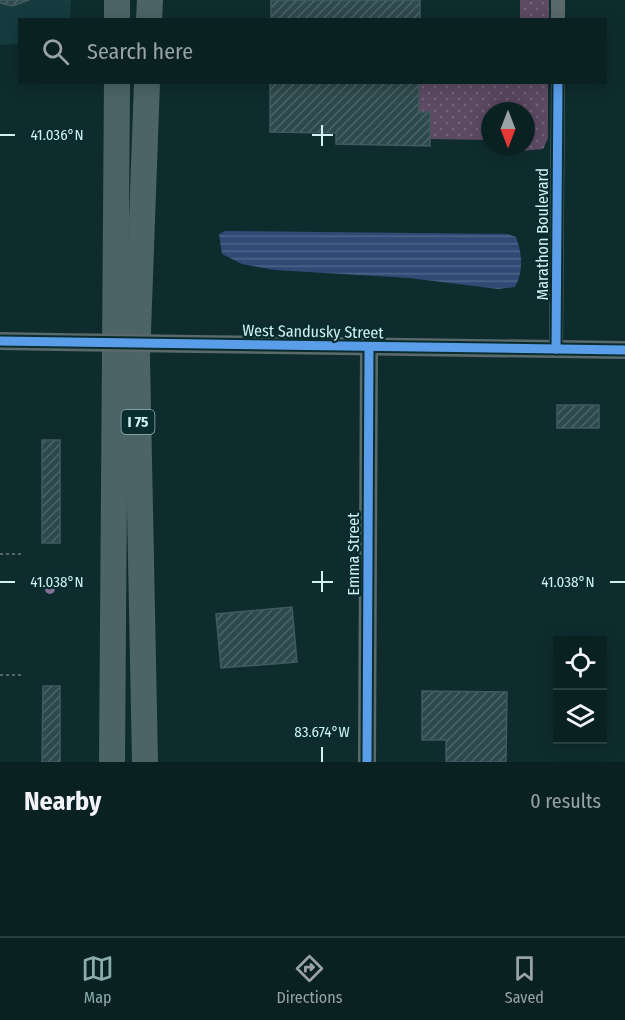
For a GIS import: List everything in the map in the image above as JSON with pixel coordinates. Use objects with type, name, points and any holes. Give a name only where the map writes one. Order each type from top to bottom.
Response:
[{"type":"highway","points":[[117,0],[117,18]]},
{"type":"highway","points":[[149,18],[150,0]]},
{"type":"highway","name":"I 75","points":[[112,762],[117,84]]},
{"type":"highway","name":"I 75","points":[[145,762],[137,359],[147,84]]},
{"type":"highway","points":[[101,762],[103,620],[106,588],[113,561]]},
{"type":"highway","points":[[145,732],[156,762]]},
{"type":"street","points":[[558,0],[558,18]]},
{"type":"street","name":"Marathon Boulevard","points":[[556,350],[558,84]]},
{"type":"street","name":"West Sandusky Street","points":[[0,341],[625,350]]},
{"type":"street","name":"Emma Street","points":[[367,762],[369,346]]},
{"type":"path","points":[[0,554],[22,555]]},
{"type":"path","points":[[0,675],[22,675]]},
{"type":"shaded area","points":[[0,0],[71,0],[70,18],[18,18],[18,44],[0,45]]},
{"type":"shaded area","points":[[520,0],[549,0],[549,18],[520,18]]},
{"type":"shaded area","points":[[419,84],[548,84],[548,138],[543,149],[535,150],[535,102],[481,102],[481,140],[430,139],[430,112],[419,112]]},
{"type":"water","points":[[225,231],[508,234],[516,237],[520,249],[521,268],[515,287],[498,289],[409,278],[275,270],[242,264],[222,254],[219,234]]},
{"type":"building","points":[[0,0],[29,0],[12,6],[0,3]]},
{"type":"building","points":[[271,0],[420,0],[420,18],[271,18]]},
{"type":"building","points":[[270,84],[419,84],[419,112],[430,112],[430,146],[336,144],[336,133],[270,132]]},
{"type":"building","points":[[557,405],[599,405],[599,428],[557,428]]},
{"type":"building","points":[[42,440],[60,440],[60,543],[42,543]]},
{"type":"building","points":[[292,607],[297,662],[221,668],[216,614]]},
{"type":"building","points":[[43,686],[60,686],[60,762],[42,762]]},
{"type":"building","points":[[422,691],[507,692],[506,762],[446,762],[446,740],[422,740]]},
{"type":"cycle path","points":[[556,349],[558,84]]},
{"type":"cycle path","points":[[0,341],[625,350]]},
{"type":"cycle path","points":[[367,762],[369,347]]}]
